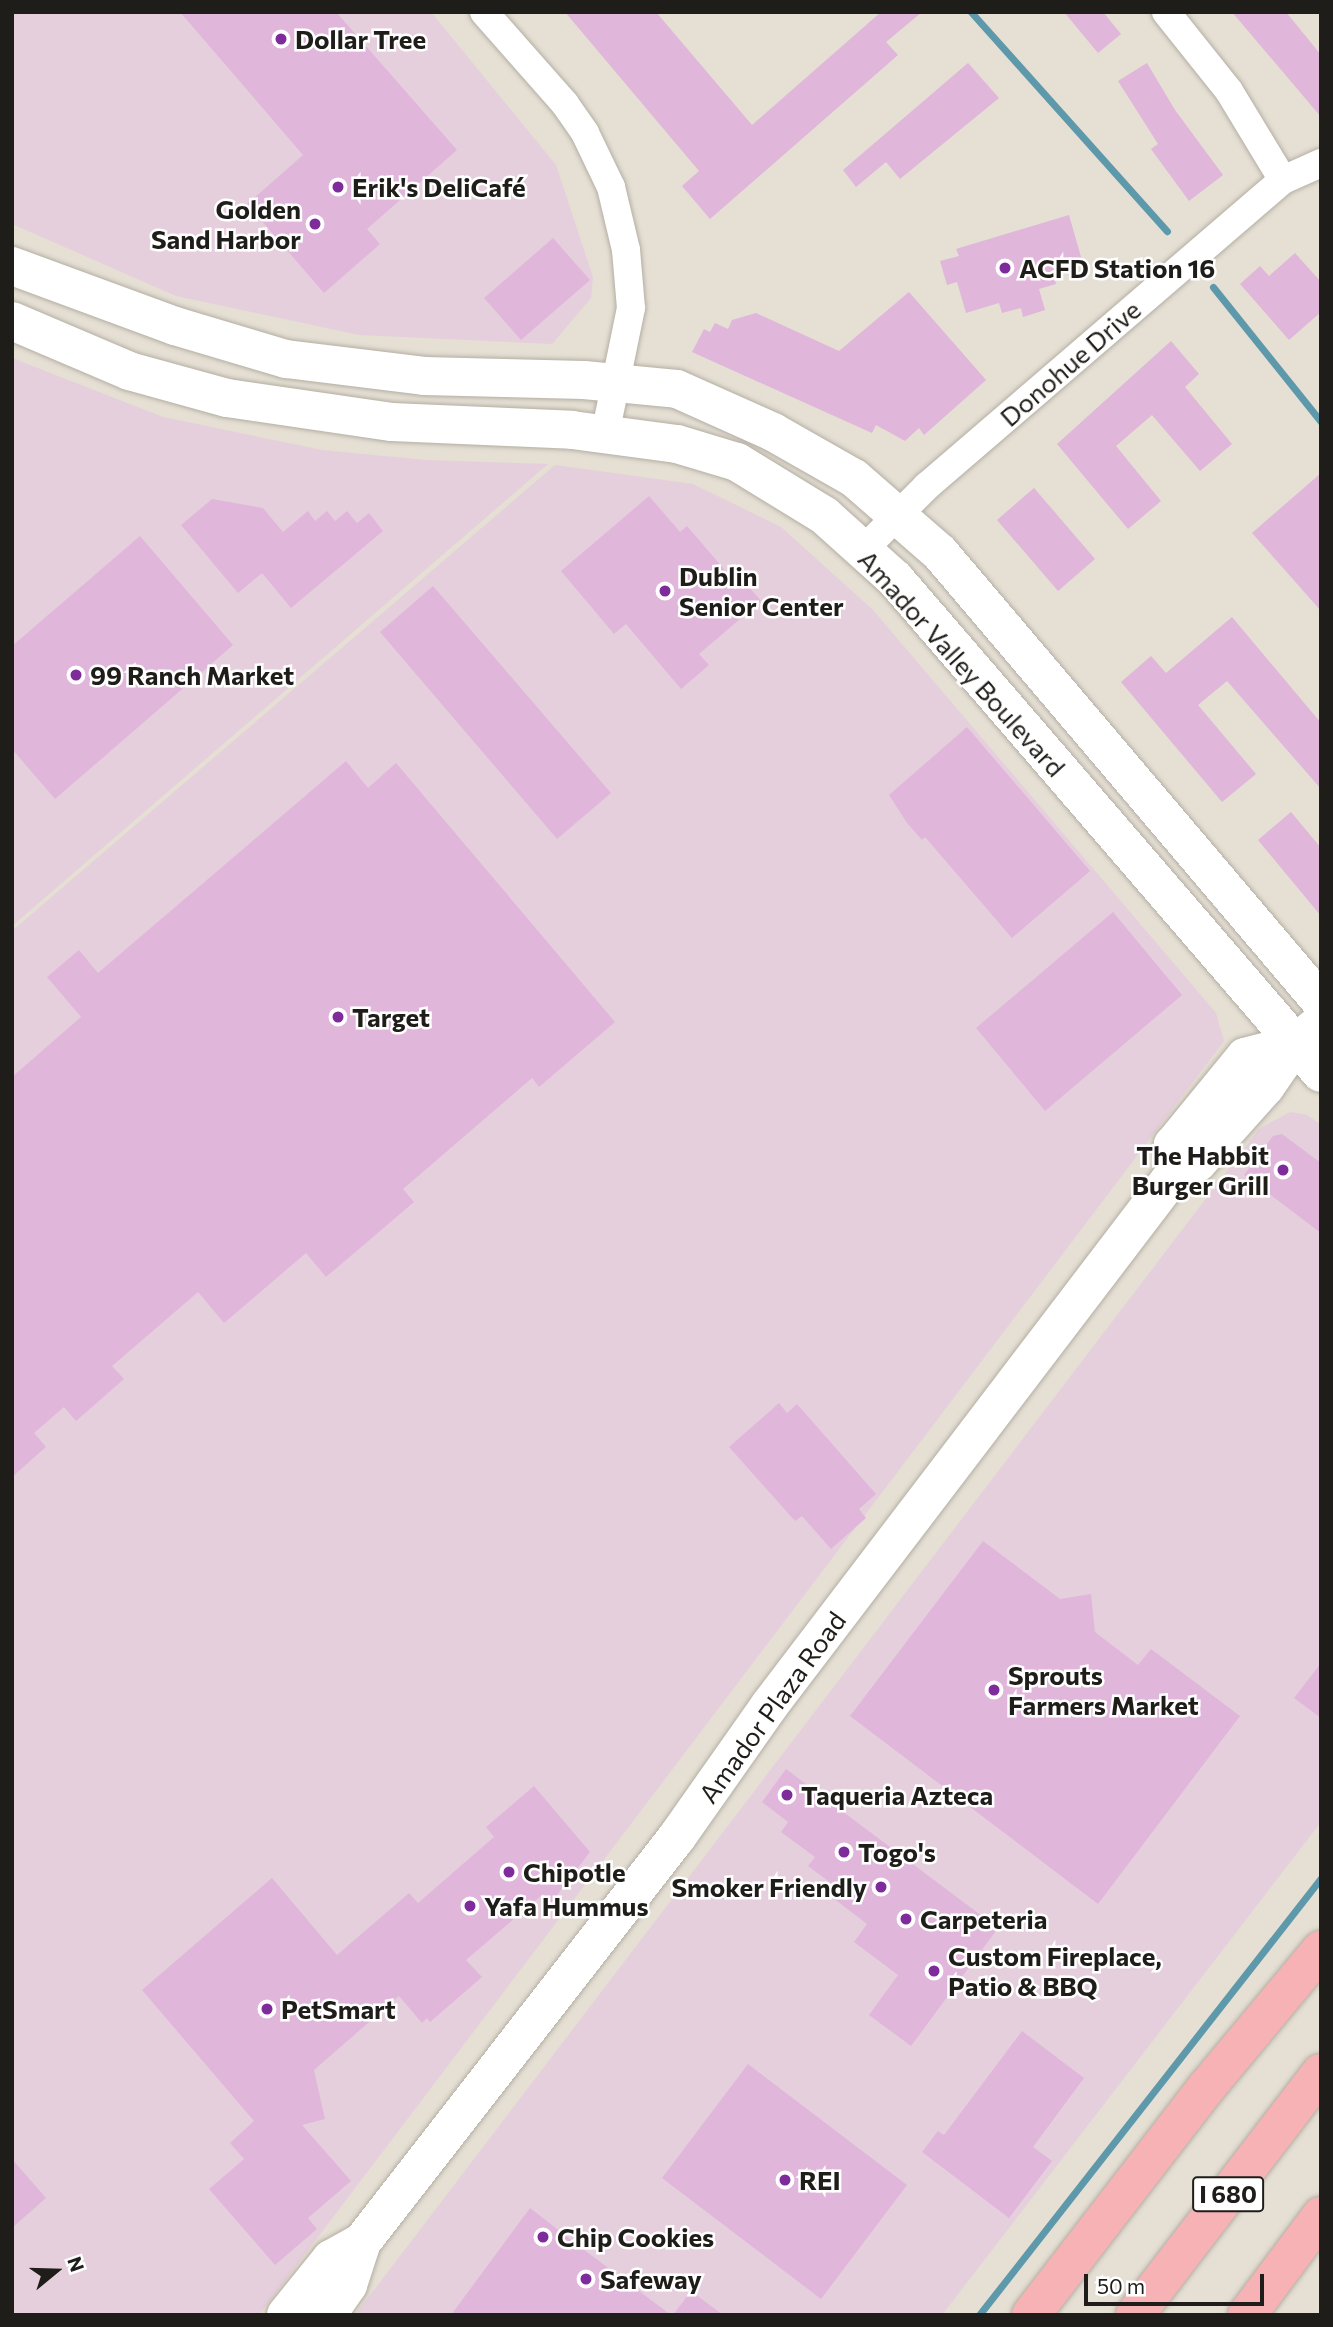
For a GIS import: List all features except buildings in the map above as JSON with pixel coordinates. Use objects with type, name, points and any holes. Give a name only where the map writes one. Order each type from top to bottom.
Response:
[{"type":"highway","points":[[1031,2315],[1206,2088],[1321,1950]]},
{"type":"highway","name":"I 680","points":[[1135,2315],[1321,2073]]},
{"type":"highway","points":[[1247,2315],[1321,2216]]},
{"type":"street","points":[[484,12],[565,104],[585,133],[611,187],[626,250],[631,308],[618,383],[605,435]]},
{"type":"street","points":[[1166,12],[1229,91],[1283,180]]},
{"type":"street","name":"Donohue Drive","points":[[863,550],[897,516],[1283,180],[1321,163]]},
{"type":"street","name":"Amador Valley Boulevard","points":[[12,266],[142,314],[286,359],[424,376],[618,383],[677,389],[773,432],[854,478],[940,553],[1321,1002]]},
{"type":"street","name":"Amador Valley Boulevard","points":[[12,320],[75,326],[105,336],[142,314]]},
{"type":"street","name":"Amador Valley Boulevard","points":[[12,320],[129,371],[227,398],[392,422],[605,435],[677,444],[737,462],[825,516],[895,579],[1308,1033],[1321,1073]]},
{"type":"street","name":"Amador Plaza Road","points":[[327,2315],[348,2285],[362,2242],[677,1837],[769,1706],[1178,1169],[1173,1145],[1245,1057],[1308,1033]]},
{"type":"street","name":"Amador Plaza Road","points":[[286,2315],[331,2259],[362,2242]]},
{"type":"shaded area","points":[[12,12],[431,12],[556,165],[593,277],[591,298],[552,344],[359,335],[176,296],[12,224]]},
{"type":"shaded area","points":[[12,358],[163,417],[322,450],[426,460],[548,464],[12,926]]},
{"type":"shaded area","points":[[555,465],[693,484],[781,527],[873,610],[1216,1013],[1224,1041],[259,2315],[12,2315],[12,931]]},
{"type":"shaded area","points":[[1290,1112],[1307,1115],[1321,1125],[1321,1822],[942,2315],[355,2315],[1259,1129]]},
{"type":"waterway","points":[[971,12],[1167,231]]},
{"type":"waterway","points":[[1213,287],[1321,422]]},
{"type":"waterway","points":[[979,2315],[1321,1878]]},
{"type":"place","name":"Dollar Tree","points":[[281,39]]},
{"type":"place","name":"Erik's DeliCafé","points":[[338,187]]},
{"type":"place","name":"Golden Sand Harbor","points":[[315,224]]},
{"type":"place","name":"ACFD Station 16","points":[[1005,268]]},
{"type":"place","name":"Dublin Senior Center","points":[[665,591]]},
{"type":"place","name":"99 Ranch Market","points":[[76,675]]},
{"type":"place","name":"Target","points":[[338,1017]]},
{"type":"place","name":"The Habbit Burger Grill","points":[[1283,1170]]},
{"type":"place","name":"Sprouts Farmers Market","points":[[994,1690]]},
{"type":"place","name":"Taqueria Azteca","points":[[787,1795]]},
{"type":"place","name":"Togo's","points":[[844,1852]]},
{"type":"place","name":"Chipotle","points":[[509,1872]]},
{"type":"place","name":"Smoker Friendly","points":[[881,1887]]},
{"type":"place","name":"Yafa Hummus","points":[[470,1906]]},
{"type":"place","name":"Carpeteria","points":[[906,1919]]},
{"type":"place","name":"Custom Fireplace, Patio & BBQ","points":[[934,1971]]},
{"type":"place","name":"PetSmart","points":[[267,2009]]},
{"type":"place","name":"REI","points":[[785,2180]]},
{"type":"place","name":"Chip Cookies","points":[[543,2237]]},
{"type":"place","name":"Safeway","points":[[586,2279]]}]
